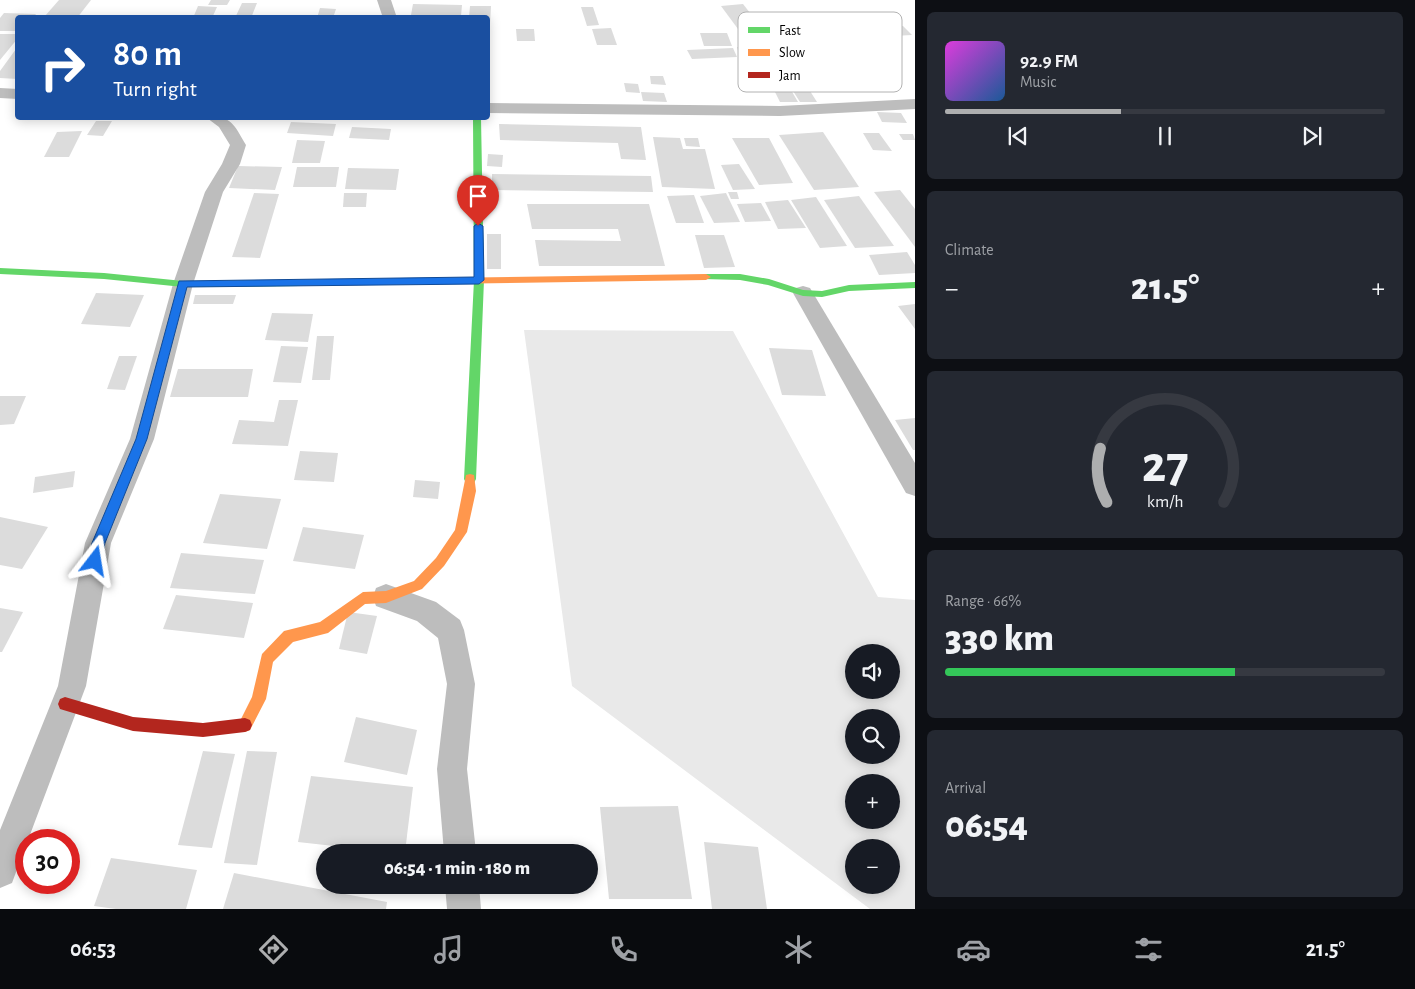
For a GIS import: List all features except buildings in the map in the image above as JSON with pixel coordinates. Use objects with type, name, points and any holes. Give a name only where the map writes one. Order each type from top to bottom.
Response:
[{"type":"street","points":[[384,0],[389,15]]},
{"type":"street","points":[[0,93],[15,94]]},
{"type":"street","points":[[490,108],[780,111],[915,104]]},
{"type":"street","points":[[0,871],[72,686],[98,543],[142,439],[183,284],[214,192],[231,164],[238,145],[226,124],[219,120]]},
{"type":"street","points":[[65,704],[133,724],[203,730],[245,725],[259,699],[267,659],[289,636],[323,628],[363,598],[386,597],[418,585],[440,562],[461,532],[470,491],[479,280],[477,120]]},
{"type":"street","points":[[0,270],[104,276],[183,284],[740,277],[769,282],[802,294],[822,294],[858,287],[915,285]]},
{"type":"street","points":[[802,294],[915,485]]},
{"type":"street","points":[[386,597],[426,611],[450,630],[461,684],[452,769],[459,844]]},
{"type":"street","points":[[463,894],[464,909]]},
{"type":"shaded area","points":[[524,330],[733,331],[878,597],[915,600],[915,909],[870,909],[850,894],[900,894],[900,839],[845,839],[845,890],[572,686]]},
{"type":"traffic: fast","points":[[470,479],[479,280],[477,120]]},
{"type":"traffic: fast","points":[[0,271],[104,276],[183,284],[300,283]]},
{"type":"traffic: fast","points":[[706,277],[740,277],[769,282],[803,293],[822,294],[849,288],[915,285]]},
{"type":"traffic: slow","points":[[300,283],[706,277]]},
{"type":"traffic: slow","points":[[245,725],[259,699],[267,659],[289,636],[323,628],[363,598],[386,597],[418,585],[440,562],[461,532],[470,491],[470,479]]},
{"type":"traffic: jam","points":[[65,704],[133,724],[203,730],[245,725]]},
{"type":"route","points":[[95,561],[98,543],[142,439],[183,284],[479,280],[478,226]]}]
